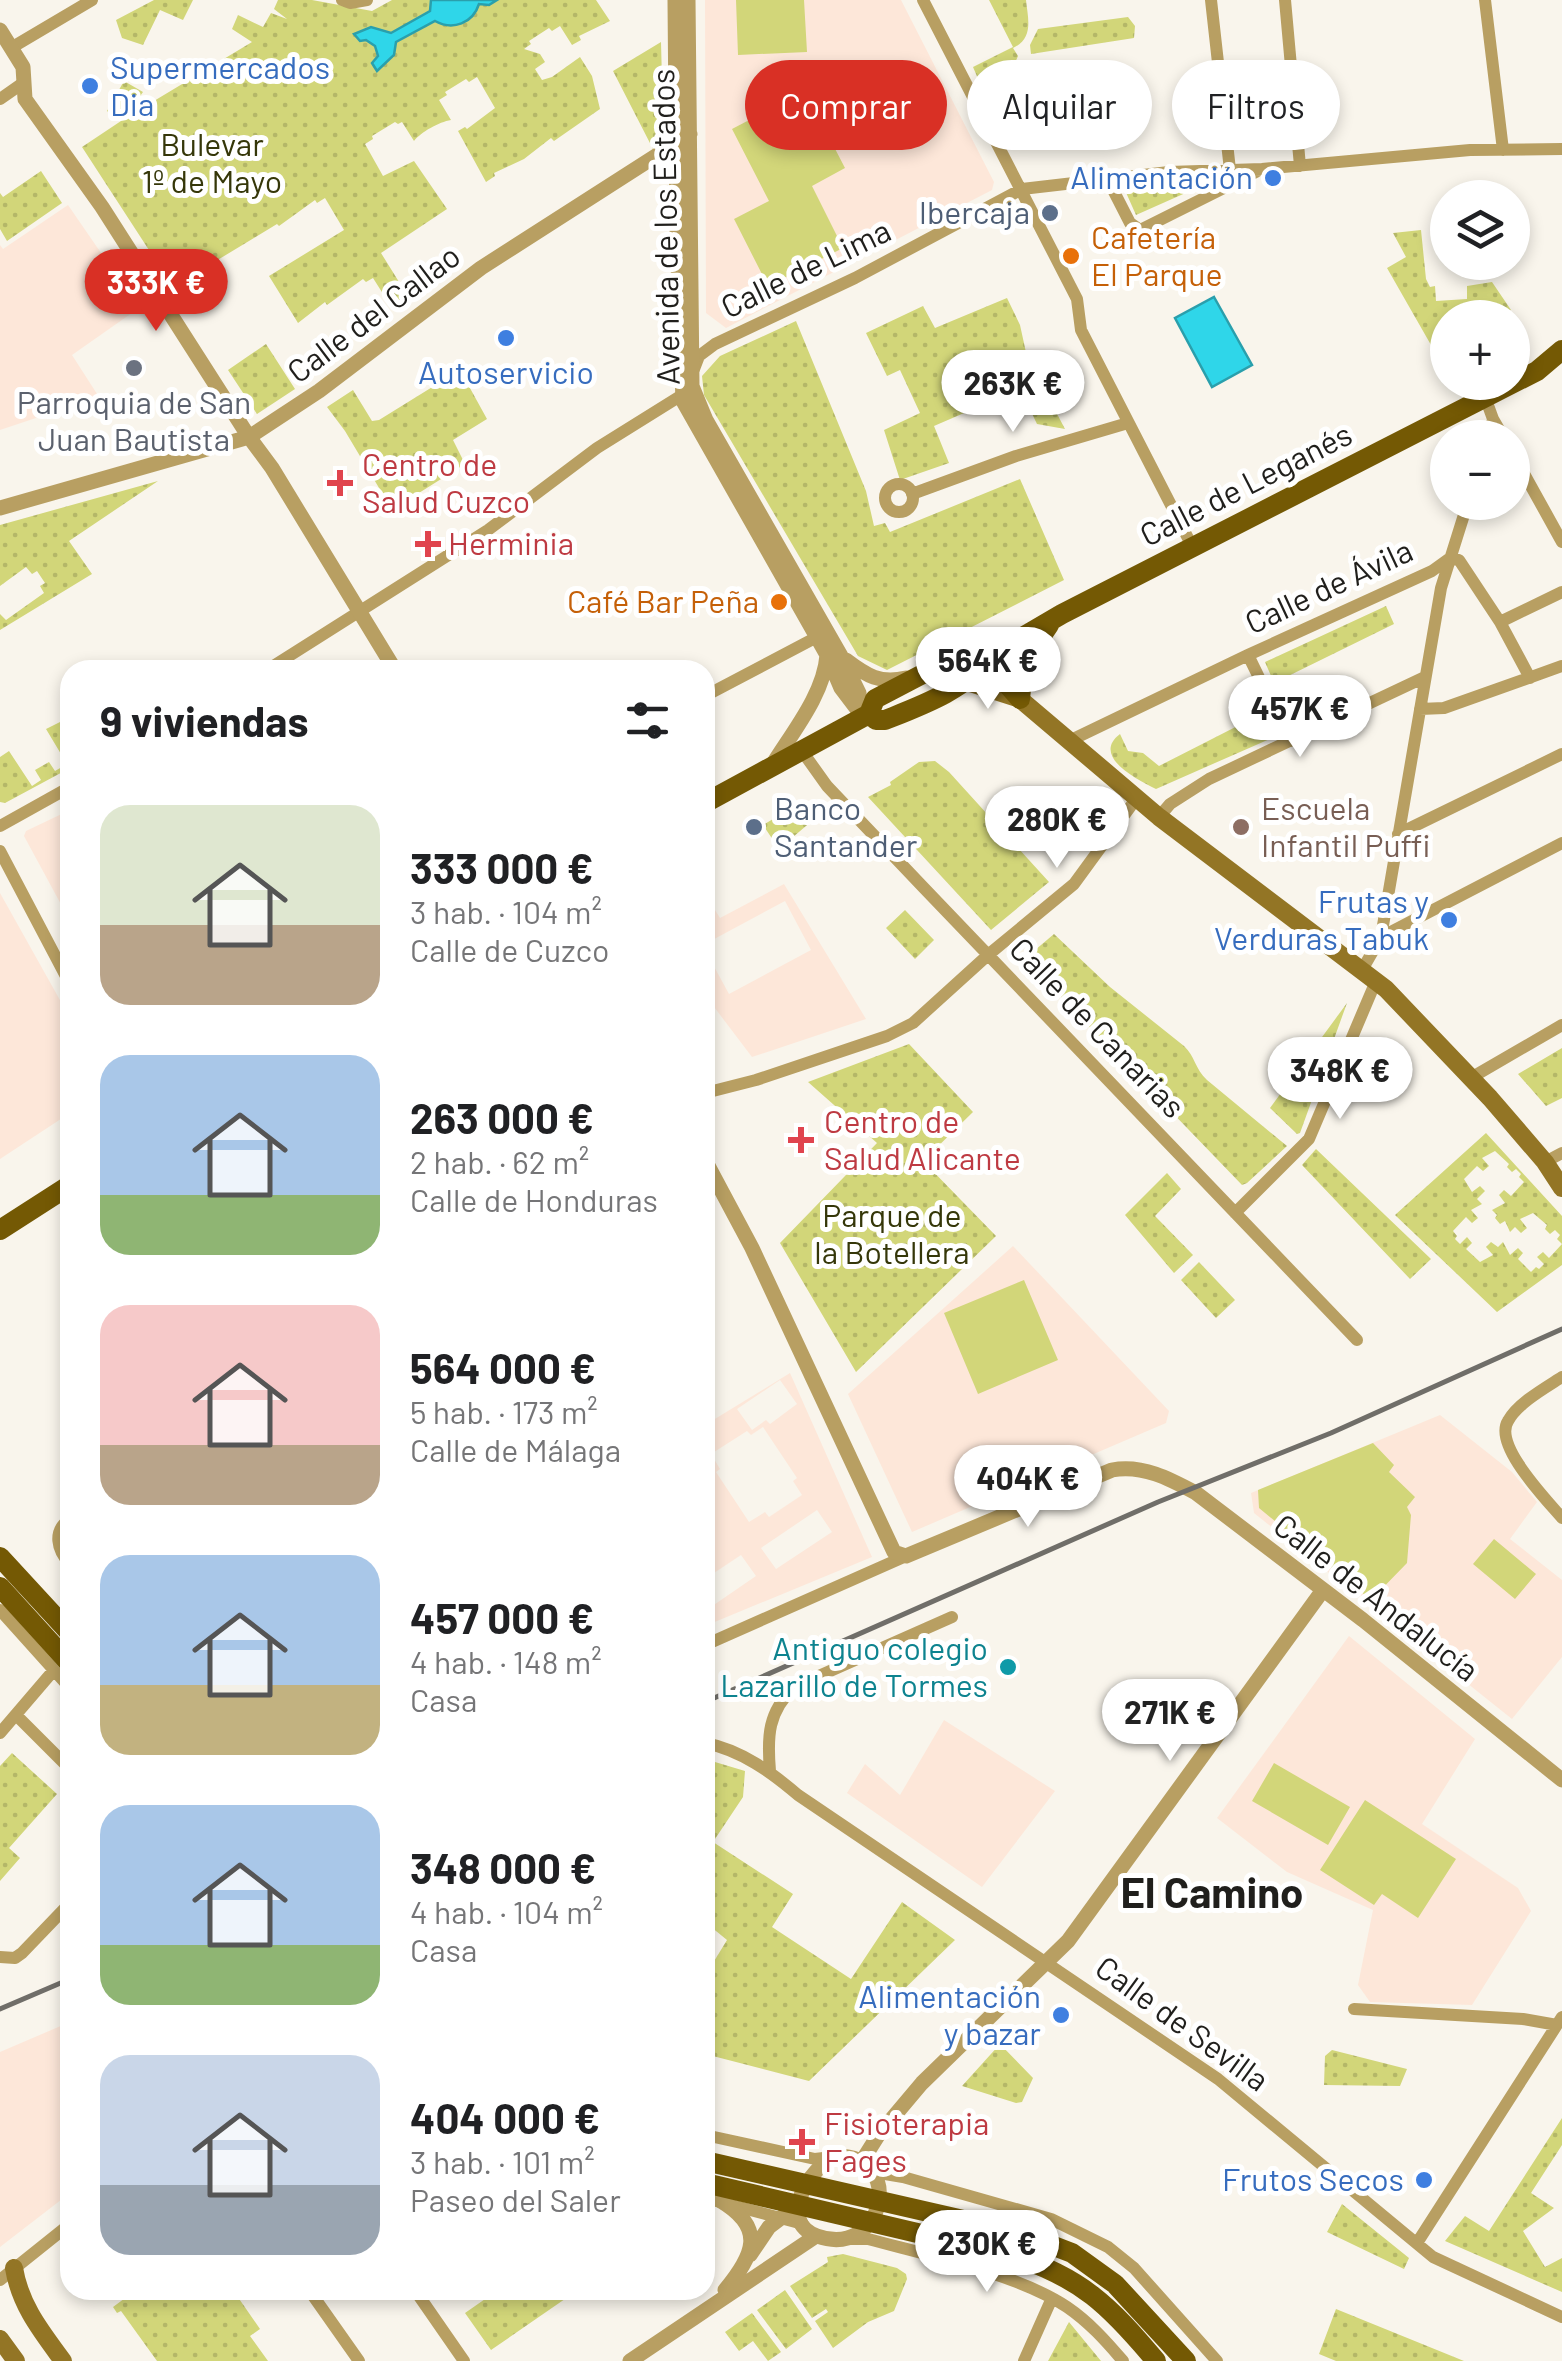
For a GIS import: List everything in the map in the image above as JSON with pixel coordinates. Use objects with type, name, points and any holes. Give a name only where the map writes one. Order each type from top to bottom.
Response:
[{"type":"main road","name":"Calle de Leganés","points":[[1530,374],[1562,350]]},
{"type":"main road","name":"Calle de Leganés","points":[[1537,371],[1562,368]]},
{"type":"main road","name":"Calle de Leganés","points":[[866,716],[885,720],[967,682],[986,659],[1053,619],[1478,400]]},
{"type":"main road","points":[[1020,699],[1022,676],[1030,654],[1053,619]]},
{"type":"main road","name":"Calle de Leganés","points":[[715,798],[866,716],[875,699],[961,654],[986,659]]},
{"type":"main road","points":[[986,659],[1020,699],[1136,799],[1369,976],[1469,1079],[1554,1158],[1562,1188]]},
{"type":"main road","points":[[967,682],[1020,699]]},
{"type":"main road","points":[[0,1230],[60,1191]]},
{"type":"main road","points":[[0,1557],[60,1622]]},
{"type":"main road","points":[[0,1587],[60,1664]]},
{"type":"main road","points":[[715,2162],[1020,2234],[1072,2253],[1115,2284],[1186,2361]]},
{"type":"main road","points":[[715,2187],[805,2222],[870,2224],[1011,2255],[1053,2269],[1104,2304],[1156,2361]]},
{"type":"main road","points":[[7,2274],[28,2314],[63,2361]]},
{"type":"main road","points":[[0,2339],[16,2361]]},
{"type":"street","points":[[11,48],[92,0]]},
{"type":"street","points":[[342,0],[367,0]]},
{"type":"street","name":"Avenida de los Estados","points":[[676,0],[682,395],[817,638],[834,655]]},
{"type":"street","name":"Avenida de los Estados","points":[[688,0],[695,395],[834,655],[860,692],[866,716]]},
{"type":"street","points":[[922,0],[1077,299],[1082,330],[1192,546]]},
{"type":"street","points":[[1211,0],[1230,170]]},
{"type":"street","points":[[1285,0],[1300,166]]},
{"type":"street","points":[[1484,0],[1503,150]]},
{"type":"street","points":[[0,30],[22,66],[25,99],[102,207],[272,468],[389,660]]},
{"type":"street","points":[[0,99],[23,83]]},
{"type":"street","name":"Calle del Callao","points":[[0,508],[249,437],[319,390],[480,268],[690,134]]},
{"type":"street","name":"Calle de Lima","points":[[682,395],[700,356],[715,344],[855,278],[1022,189],[1107,178],[1342,160],[1562,149]]},
{"type":"street","points":[[650,160],[677,179]]},
{"type":"street","name":"Calle de Lima","points":[[1107,178],[1130,223],[1140,230],[1262,169]]},
{"type":"street","points":[[679,335],[684,344],[692,347],[715,344]]},
{"type":"street","points":[[283,660],[488,530],[597,448],[682,395]]},
{"type":"street","points":[[1485,400],[1493,418]]},
{"type":"street","points":[[912,494],[1016,456],[1128,423]]},
{"type":"street","points":[[1530,484],[1562,542]]},
{"type":"street","points":[[1235,1213],[1308,1139],[1369,976],[1381,937],[1425,677],[1450,558],[1462,520]]},
{"type":"street","points":[[1450,558],[1459,560],[1500,622],[1530,678]]},
{"type":"street","name":"Calle de Ávila","points":[[1068,742],[1432,571],[1450,558]]},
{"type":"street","points":[[1500,622],[1562,592]]},
{"type":"street","points":[[715,691],[817,638]]},
{"type":"street","points":[[771,767],[808,708],[834,655],[870,678],[893,681],[920,675]]},
{"type":"street","points":[[1248,655],[1290,741]]},
{"type":"street","points":[[1420,709],[1444,708],[1562,666]]},
{"type":"street","points":[[1159,817],[1188,791],[1425,677]]},
{"type":"street","name":"Calle de Canarias","points":[[802,751],[828,786],[1357,1340]]},
{"type":"street","points":[[1398,834],[1562,754]]},
{"type":"street","points":[[0,826],[60,793]]},
{"type":"street","points":[[715,1090],[902,1030],[1074,884],[1136,799]]},
{"type":"street","points":[[1381,937],[1562,843]]},
{"type":"street","points":[[0,851],[60,965]]},
{"type":"street","points":[[1469,1079],[1562,1025]]},
{"type":"street","points":[[715,1179],[827,1402],[888,1541],[894,1552],[906,1556]]},
{"type":"street","points":[[1562,1377],[1513,1414],[1505,1424],[1504,1437],[1511,1453],[1562,1518]]},
{"type":"street","name":"Calle de Andalucía","points":[[906,1556],[1112,1470],[1128,1467],[1169,1478],[1196,1494],[1322,1590],[1562,1780]]},
{"type":"street","points":[[715,1641],[906,1556]]},
{"type":"street","points":[[841,2240],[870,2224],[880,2200],[879,2186],[868,2167],[879,2134],[922,2082],[1068,1941],[1322,1590]]},
{"type":"street","points":[[0,1610],[60,1665]]},
{"type":"street","points":[[770,1771],[770,1725],[779,1702],[794,1687],[952,1617]]},
{"type":"street","points":[[0,1733],[60,1669]]},
{"type":"street","points":[[16,1714],[60,1759]]},
{"type":"street","name":"Calle de Sevilla","points":[[715,1745],[770,1771],[798,1795],[1218,2080],[1448,2266],[1562,2317]]},
{"type":"street","points":[[0,1957],[14,1958],[22,1953],[60,1913]]},
{"type":"street","points":[[1354,2009],[1559,2021],[1417,2243]]},
{"type":"street","points":[[715,2137],[815,2159],[852,2156],[868,2167],[1051,2219],[1108,2246],[1134,2268],[1217,2361]]},
{"type":"street","points":[[630,2361],[716,2301],[805,2222],[806,2184],[819,2167],[835,2156]]},
{"type":"street","points":[[715,2200],[805,2222],[841,2240],[868,2239],[1012,2280],[1052,2298],[1086,2321],[1123,2361]]},
{"type":"street","points":[[715,2200],[738,2212],[746,2222],[749,2257]]},
{"type":"street","points":[[716,2301],[778,2217]]},
{"type":"street","points":[[7,2274],[60,2232]]},
{"type":"street","points":[[1024,2361],[1052,2298]]},
{"type":"street","points":[[316,2300],[359,2361]]},
{"type":"street","points":[[422,2300],[464,2361]]},
{"type":"shaded area","points":[[705,0],[901,0],[932,60],[745,60],[745,150],[947,150],[947,90],[967,129],[967,150],[978,150],[994,182],[992,190],[726,328],[706,313]]},
{"type":"shaded area","points":[[68,205],[139,308],[72,355],[99,397],[0,430],[0,245],[3,249]]},
{"type":"shaded area","points":[[60,815],[60,903],[24,836],[26,831]]},
{"type":"shaded area","points":[[784,884],[866,1019],[752,1057],[715,1008],[715,968],[729,994],[811,950],[785,901],[715,939],[715,910],[720,918]]},
{"type":"shaded area","points":[[0,893],[60,1000],[60,1120],[0,1159]]},
{"type":"shaded area","points":[[1013,1246],[1169,1411],[1166,1423],[912,1532],[848,1394]]},
{"type":"shaded area","points":[[790,1373],[872,1557],[715,1622],[715,1604],[756,1576],[741,1555],[715,1572],[715,1461],[720,1469],[716,1472],[749,1522],[765,1512],[769,1517],[802,1495],[793,1481],[797,1478],[763,1427],[751,1435],[747,1431],[715,1451],[715,1419]],"holes":[[[780,1380],[797,1404],[770,1424],[766,1420],[752,1430],[737,1409]],[[817,1510],[832,1532],[776,1569],[761,1548]]]},
{"type":"shaded area","points":[[1440,1415],[1512,1472],[1537,1502],[1510,1539],[1562,1580],[1562,1657],[1512,1719],[1254,1513],[1251,1493]]},
{"type":"shaded area","points":[[1349,1636],[1475,1739],[1422,1824],[1518,1888],[1531,1911],[1472,2005],[1370,2002],[1358,1985],[1373,1910],[1287,1872],[1217,1818]]},
{"type":"shaded area","points":[[944,1720],[1055,1791],[982,1887],[847,1793],[865,1764],[900,1795]]},
{"type":"shaded area","points":[[60,2026],[60,2201],[0,2247],[0,2052]]},
{"type":"green space","points":[[154,0],[193,0],[183,20],[160,10],[143,45],[122,38],[116,20]]},
{"type":"green space","name":"Bulevar 1º de Mayo","points":[[278,0],[312,0],[372,11],[392,0],[596,0],[610,21],[579,36],[581,40],[572,45],[560,26],[552,31],[549,28],[524,49],[540,54],[545,62],[535,69],[542,80],[580,57],[592,76],[600,109],[554,141],[551,138],[524,159],[494,173],[486,182],[458,131],[467,129],[495,108],[477,77],[445,92],[447,95],[439,100],[451,120],[414,141],[402,122],[372,136],[365,144],[383,176],[414,161],[447,209],[381,253],[409,298],[392,308],[373,278],[366,282],[363,279],[298,323],[269,276],[344,230],[325,198],[317,203],[315,200],[279,226],[173,287],[82,147],[121,121],[107,111],[124,81],[143,92],[124,119],[252,42],[232,29],[238,15],[263,27],[271,13],[287,19],[274,9]]},
{"type":"green space","points":[[736,0],[804,0],[807,52],[738,55]]},
{"type":"green space","points":[[989,0],[1026,0],[1027,33],[1013,48],[1016,60],[987,60],[1013,47]]},
{"type":"green space","points":[[1128,17],[1135,26],[1134,38],[1031,54],[1030,45],[1038,29]]},
{"type":"green space","points":[[661,42],[663,118],[653,149],[613,71]]},
{"type":"green space","points":[[745,122],[745,150],[836,150],[845,168],[812,186],[843,248],[768,286],[734,219],[769,201],[732,129]]},
{"type":"green space","points":[[41,171],[62,203],[7,241],[0,229],[0,193],[3,197]]},
{"type":"green space","points":[[1192,186],[1190,191],[1136,215],[1124,188]]},
{"type":"green space","points":[[1421,230],[1426,279],[1430,287],[1435,286],[1436,300],[1430,300],[1430,343],[1387,268],[1406,257],[1393,233]]},
{"type":"green space","points":[[1492,282],[1504,300],[1452,300],[1467,299],[1467,286]]},
{"type":"green space","points":[[1007,298],[1020,325],[1027,357],[1065,429],[1037,424],[1020,389],[934,426],[949,463],[900,480],[884,430],[920,413],[900,370],[887,376],[866,333],[923,306],[935,328]]},
{"type":"green space","points":[[796,321],[866,491],[874,526],[885,523],[890,532],[1020,479],[1064,580],[887,670],[858,656],[704,395],[702,376],[720,356]]},
{"type":"green space","points":[[266,344],[295,389],[257,414],[228,370]]},
{"type":"green space","points":[[460,370],[487,419],[453,440],[465,464],[403,503],[394,513],[327,407],[353,390],[372,421],[379,420],[446,375]]},
{"type":"green space","points":[[158,481],[69,541],[92,574],[0,630],[0,614],[6,620],[44,593],[40,586],[45,583],[37,571],[32,574],[26,567],[0,586],[0,525]]},
{"type":"green space","points":[[1386,606],[1394,624],[1274,683],[1265,662]]},
{"type":"green space","points":[[1263,713],[1274,737],[1156,789],[1113,758],[1112,742],[1120,734],[1128,751],[1143,753],[1159,766]]},
{"type":"green space","points":[[60,722],[60,752],[46,729]]},
{"type":"green space","points":[[9,751],[32,786],[41,780],[35,770],[49,762],[55,771],[60,768],[60,773],[5,803],[0,802],[0,757]]},
{"type":"green space","points":[[935,761],[1049,882],[991,930],[868,797],[891,785],[919,762]]},
{"type":"green space","points":[[798,804],[813,820],[779,849],[763,825]]},
{"type":"green space","points":[[905,910],[934,940],[915,959],[886,928]]},
{"type":"green space","points":[[1054,934],[1110,987],[1184,1046],[1207,1080],[1287,1146],[1247,1183],[1242,1185],[1028,963],[1028,956]]},
{"type":"green space","points":[[1347,1003],[1300,1133],[1297,1134],[1270,1108]]},
{"type":"green space","name":"Parque de la Botellera","points":[[909,1044],[973,1112],[923,1161],[996,1236],[856,1372],[780,1243],[877,1143],[808,1082]]},
{"type":"green space","points":[[1562,1048],[1562,1098],[1546,1106],[1518,1074]]},
{"type":"green space","points":[[1486,1133],[1562,1216],[1562,1244],[1562,1265],[1497,1312],[1395,1215]],"holes":[[[1495,1151],[1512,1172],[1516,1169],[1521,1174],[1524,1182],[1511,1196],[1504,1190],[1499,1195],[1505,1203],[1492,1210],[1500,1224],[1505,1221],[1510,1232],[1515,1227],[1521,1233],[1527,1228],[1520,1219],[1533,1213],[1547,1225],[1545,1229],[1550,1234],[1555,1230],[1562,1244],[1549,1258],[1543,1252],[1537,1257],[1544,1264],[1531,1272],[1518,1259],[1523,1253],[1518,1248],[1510,1255],[1503,1242],[1498,1247],[1491,1242],[1486,1247],[1493,1255],[1480,1262],[1466,1249],[1472,1243],[1467,1237],[1460,1244],[1455,1239],[1453,1231],[1466,1217],[1472,1223],[1478,1218],[1471,1210],[1482,1204],[1477,1199],[1485,1191],[1480,1186],[1472,1192],[1464,1179],[1477,1166],[1483,1171],[1489,1166],[1482,1158]]]},
{"type":"green space","points":[[1316,1149],[1431,1259],[1410,1279],[1302,1165]]},
{"type":"green space","points":[[1167,1173],[1181,1189],[1155,1216],[1193,1255],[1174,1273],[1125,1215]]},
{"type":"green space","points":[[1199,1262],[1235,1300],[1216,1318],[1181,1280]]},
{"type":"green space","points":[[1024,1280],[1058,1360],[978,1394],[944,1313]]},
{"type":"green space","points":[[1373,1443],[1394,1465],[1389,1472],[1415,1497],[1407,1507],[1411,1515],[1407,1563],[1371,1600],[1259,1508],[1258,1490]]},
{"type":"green space","points":[[1494,1539],[1536,1574],[1515,1599],[1473,1564]]},
{"type":"green space","points":[[12,1753],[57,1794],[9,1848],[20,1858],[0,1881],[0,1766]]},
{"type":"green space","points":[[715,1762],[745,1771],[743,1797],[715,1839]]},
{"type":"green space","points":[[1274,1763],[1350,1807],[1328,1845],[1252,1801]]},
{"type":"green space","points":[[1365,1800],[1456,1859],[1418,1918],[1382,1894],[1374,1905],[1320,1870]]},
{"type":"green space","points":[[715,1843],[793,1894],[772,1927],[851,1979],[902,1902],[955,1940],[809,2081],[715,2057],[715,1960],[727,1940],[715,1930]]},
{"type":"green space","points":[[1000,2044],[1033,2078],[1022,2102],[962,2086]]},
{"type":"green space","points":[[1332,2050],[1407,2069],[1400,2086],[1324,2085],[1325,2056]]},
{"type":"green space","points":[[1562,2118],[1562,2145],[1531,2193],[1554,2208],[1523,2231],[1545,2267],[1562,2258],[1562,2292],[1445,2241],[1465,2216],[1489,2231]]},
{"type":"green space","points":[[1342,2204],[1409,2258],[1404,2269],[1327,2232]]},
{"type":"green space","points":[[843,2254],[897,2268],[907,2279],[894,2311],[868,2322],[833,2348],[815,2321],[828,2312],[826,2309],[812,2318],[790,2286],[828,2262],[827,2257]]},
{"type":"green space","points":[[785,2290],[812,2329],[786,2349],[757,2310]]},
{"type":"green space","points":[[122,2300],[240,2300],[260,2329],[250,2336],[268,2361],[157,2361],[121,2311],[117,2313],[113,2307]]},
{"type":"green space","points":[[484,2300],[564,2300],[491,2350],[465,2313]]},
{"type":"green space","points":[[1336,2309],[1464,2361],[1336,2361],[1319,2354]]},
{"type":"green space","points":[[752,2313],[781,2352],[768,2361],[753,2341],[739,2351],[725,2332]]},
{"type":"green space","points":[[1069,2322],[1101,2361],[1048,2361]]},
{"type":"water","points":[[431,0],[497,0],[489,5],[479,4],[472,16],[461,23],[435,21],[396,42],[394,55],[377,71],[372,63],[378,56],[375,46],[360,41],[354,34],[371,27],[391,33],[430,11]]},
{"type":"water","points":[[1214,297],[1252,365],[1212,387],[1175,318]]},
{"type":"railway","points":[[715,1698],[1158,1502],[1331,1433],[1562,1329]]},
{"type":"railway","points":[[0,2009],[60,1983]]},
{"type":"place","name":"Supermercados Dia","points":[[90,86]]},
{"type":"place","name":"Alimentación","points":[[1273,178]]},
{"type":"place","name":"Ibercaja","points":[[1050,213]]},
{"type":"place","name":"Cafetería El Parque","points":[[1071,256]]},
{"type":"place","name":"Autoservicio","points":[[506,338]]},
{"type":"place","name":"Parroquia de San Juan Bautista","points":[[134,368]]},
{"type":"place","name":"Centro de Salud Cuzco","points":[[340,483]]},
{"type":"place","name":"Herminia","points":[[428,544]]},
{"type":"place","name":"Café Bar Peña","points":[[779,602]]},
{"type":"place","name":"Banco Santander","points":[[754,827]]},
{"type":"place","name":"Escuela Infantil Puffi","points":[[1241,827]]},
{"type":"place","name":"Frutas y Verduras Tabuk","points":[[1449,920]]},
{"type":"place","name":"Centro de Salud Alicante","points":[[801,1140]]},
{"type":"place","name":"Antiguo colegio Lazarillo de Tormes","points":[[1008,1667]]},
{"type":"place","name":"Alimentación y bazar","points":[[1061,2015]]},
{"type":"place","name":"Fisioterapia Fages","points":[[802,2142]]},
{"type":"place","name":"Frutos Secos","points":[[1424,2180]]},
{"type":"district","name":"El Camino","points":[[1212,1893]]}]
